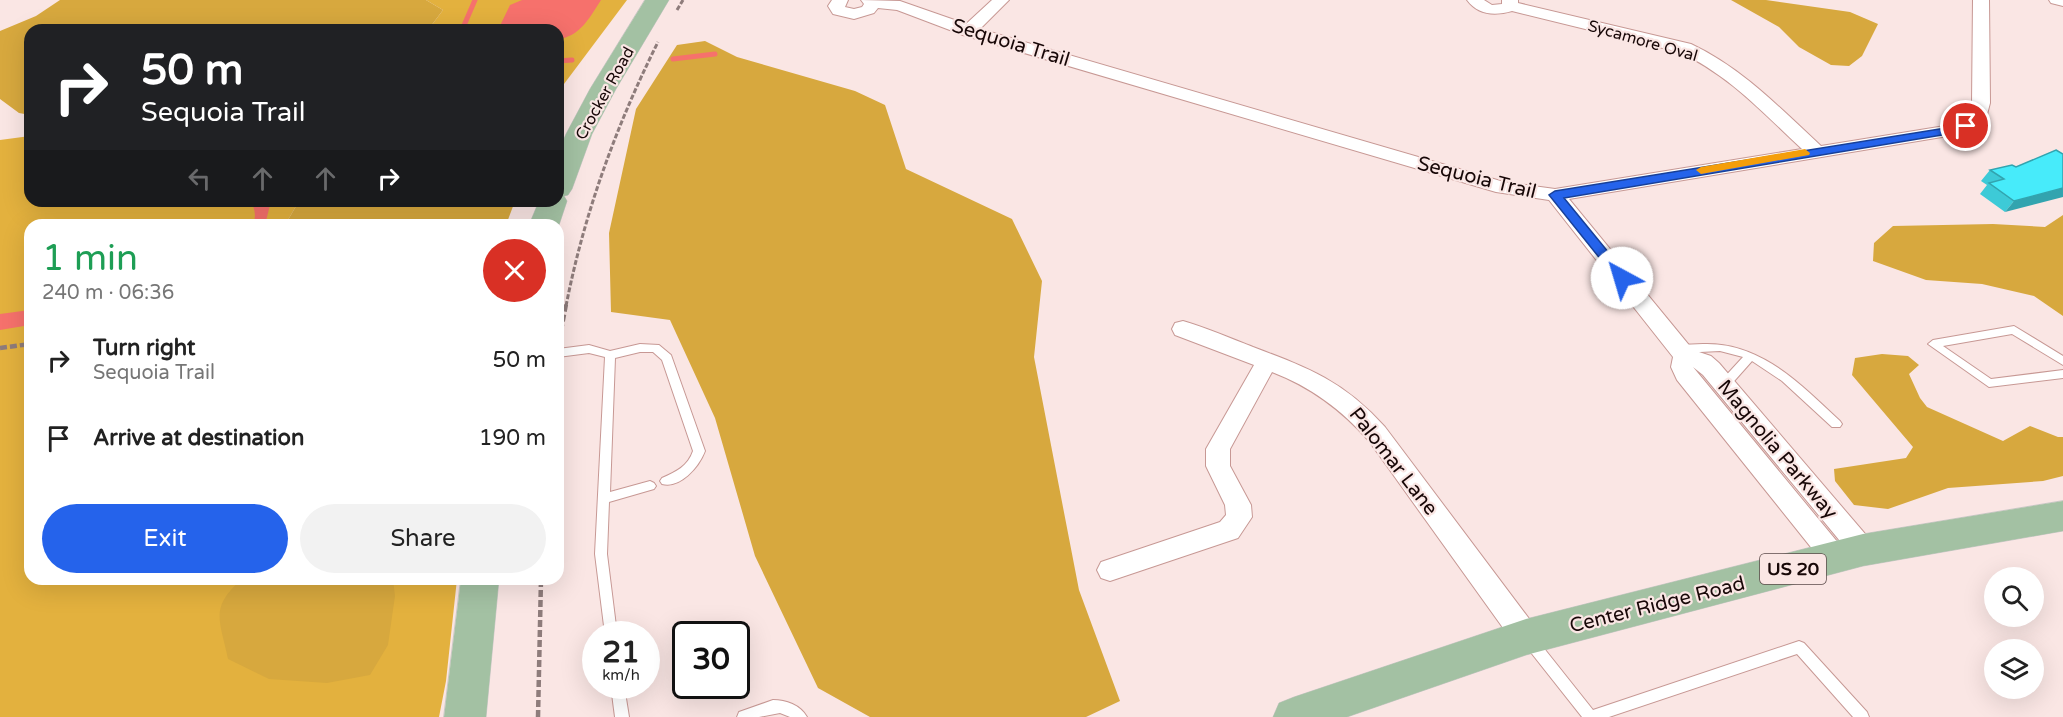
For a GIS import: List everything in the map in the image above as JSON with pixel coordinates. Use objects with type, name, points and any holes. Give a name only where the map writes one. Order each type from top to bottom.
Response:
[{"type":"main road","name":"Crocker Road","points":[[564,173],[579,134],[603,89],[666,6]]},
{"type":"main road","name":"Center Ridge Road","points":[[1294,717],[1526,637],[1849,554],[2059,521]]},
{"type":"main road","points":[[465,717],[479,585]]},
{"type":"street","points":[[840,0],[836,6],[839,11],[854,14],[868,10],[870,1]]},
{"type":"street","points":[[969,31],[1001,0]]},
{"type":"street","name":"Sycamore Oval","points":[[1475,0],[1483,7],[1490,9],[1500,10],[1510,3],[1685,48],[1709,59],[1740,81],[1815,151]]},
{"type":"street","name":"Sequoia Trail","points":[[870,1],[900,6],[969,31],[1503,188],[1555,195],[1954,130],[1978,122],[1981,102],[1981,0]]},
{"type":"street","points":[[2057,0],[2063,1]]},
{"type":"street","name":"Magnolia Parkway","points":[[1555,195],[1683,352],[1703,362],[1724,385],[1849,554]]},
{"type":"street","name":"Palomar Lane","points":[[1183,329],[1323,384],[1362,417],[1526,637]]},
{"type":"street","name":"Magnolia Parkway","points":[[1683,352],[1682,367],[1685,374],[1849,554]]},
{"type":"street","points":[[1110,570],[1229,530],[1239,517],[1238,505],[1218,466],[1218,449],[1266,361]]},
{"type":"lane","points":[[2063,361],[2014,330],[1933,344],[1989,383],[2063,374]]},
{"type":"lane","points":[[1683,352],[1716,347],[1749,357],[1779,373],[1836,424]]},
{"type":"lane","points":[[564,351],[589,349],[610,355],[640,348],[655,348],[667,358],[699,451],[696,462],[685,472],[666,481]]},
{"type":"lane","points":[[609,621],[601,554],[610,355]]},
{"type":"lane","points":[[1724,385],[1749,357]]},
{"type":"lane","points":[[603,499],[650,486]]},
{"type":"lane","points":[[1526,637],[1590,717],[1799,647],[1862,717]]},
{"type":"lane","points":[[620,699],[622,717]]},
{"type":"lane","points":[[744,717],[772,706],[783,705],[791,707],[800,717]]},
{"type":"path","points":[[666,6],[683,0]]},
{"type":"path","points":[[564,319],[580,247],[610,147],[630,98],[658,40]]},
{"type":"path","points":[[0,348],[24,345]]},
{"type":"path","points":[[538,717],[541,585]]},
{"type":"shaded area","points":[[60,0],[426,0],[443,10],[432,24],[24,24],[24,114],[19,113],[0,99],[0,31],[36,16]]},
{"type":"shaded area","points":[[426,0],[627,0],[564,84],[564,24],[432,24],[443,10]]},
{"type":"shaded area","points":[[522,0],[601,0],[578,30],[564,38],[564,24],[501,24],[510,5]]},
{"type":"shaded area","points":[[1731,0],[1766,0],[1850,12],[1878,24],[1862,56],[1849,66],[1831,65],[1799,47],[1779,27]]},
{"type":"shaded area","points":[[705,41],[737,57],[855,91],[885,105],[906,169],[1012,219],[1042,281],[1034,357],[1079,590],[1120,701],[1086,717],[870,717],[818,688],[755,556],[715,418],[670,320],[611,312],[609,233],[636,109],[677,45]]},
{"type":"shaded area","points":[[24,137],[24,207],[296,207],[288,219],[24,219],[24,585],[456,585],[446,681],[439,717],[0,717],[0,140]]},
{"type":"shaded area","points":[[253,207],[270,207],[266,219],[254,219]]},
{"type":"shaded area","points":[[296,207],[513,207],[508,219],[288,219]]},
{"type":"shaded area","points":[[2063,215],[2063,316],[2034,296],[1982,284],[1926,280],[1873,261],[1874,243],[1893,226],[1993,224],[2045,227]]},
{"type":"shaded area","points":[[24,311],[24,326],[0,330],[0,314]]},
{"type":"shaded area","points":[[1882,354],[1908,356],[1919,365],[1909,374],[1920,398],[1927,407],[2003,441],[2030,426],[2063,437],[2063,476],[2043,481],[1948,488],[1888,509],[1854,505],[1835,481],[1834,469],[1906,458],[1913,447],[1852,375],[1855,358]]},
{"type":"shaded area","points":[[236,585],[394,585],[395,596],[388,645],[370,675],[327,683],[269,679],[228,659],[220,615],[225,598]]},
{"type":"building","points":[[2056,150],[2063,154],[2063,188],[2014,201],[1989,183],[2004,179],[1990,170],[2012,165],[2016,167]]},
{"type":"waterway","points":[[465,24],[475,0]]},
{"type":"waterway","points":[[673,59],[715,54]]},
{"type":"waterway","points":[[564,61],[572,60]]},
{"type":"slow traffic","points":[[1701,170],[1805,153]]},
{"type":"route","points":[[1622,278],[1555,195],[1954,130],[1966,126]]}]
